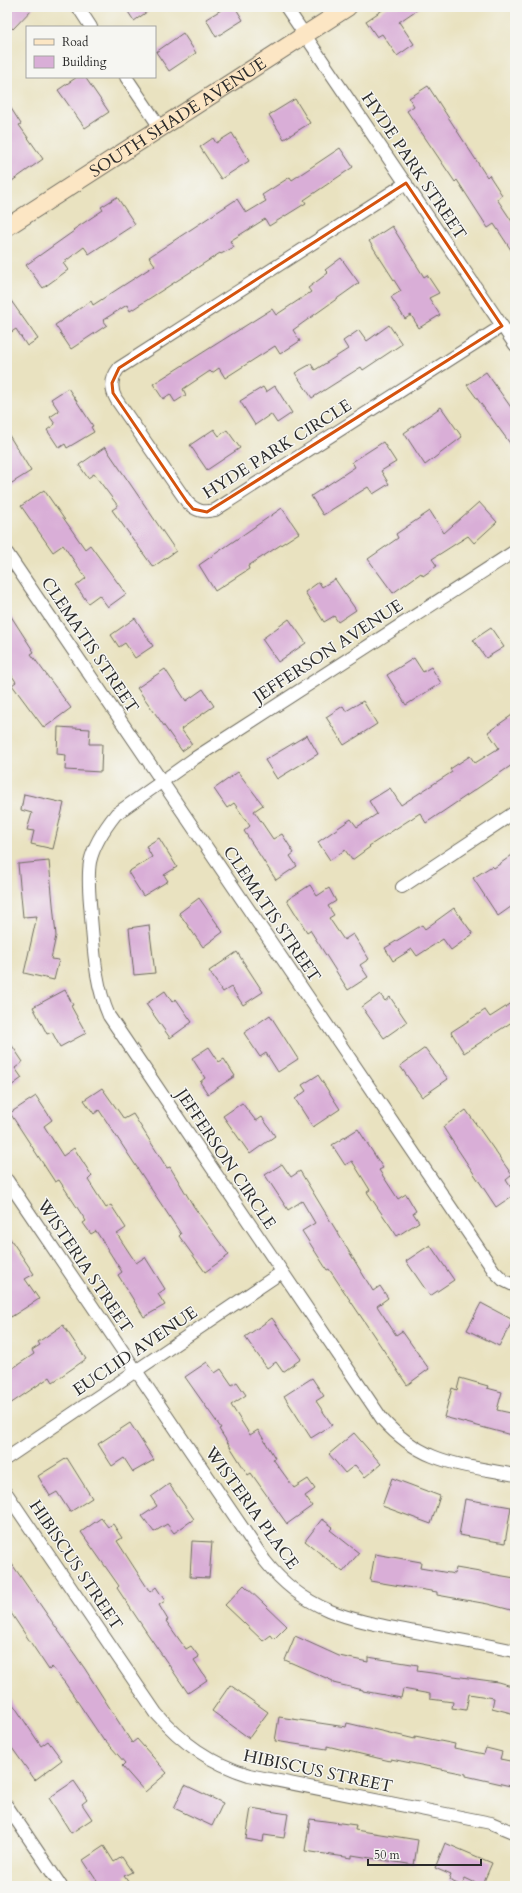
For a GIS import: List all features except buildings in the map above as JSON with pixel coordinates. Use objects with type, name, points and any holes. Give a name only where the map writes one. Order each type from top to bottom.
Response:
[{"type":"street","points":[[78,7],[90,26]]},
{"type":"street","name":"HYDE PARK STREET","points":[[286,7],[515,344]]},
{"type":"street","name":"SOUTH SHADE AVENUE","points":[[7,227],[348,7]]},
{"type":"street","points":[[127,78],[161,129]]},
{"type":"street","name":"HYDE PARK CIRCLE","points":[[406,183],[119,368],[112,383],[113,393],[116,399],[186,502],[193,509],[207,512],[215,510],[502,326]]},
{"type":"street","name":"JEFFERSON AVENUE","points":[[162,782],[323,674],[515,551]]},
{"type":"street","name":"CLEMATIS STREET","points":[[7,553],[494,1271],[503,1280],[515,1286]]},
{"type":"street","name":"JEFFERSON CIRCLE","points":[[162,782],[116,814],[106,826],[97,842],[91,861],[89,887],[99,988],[109,1016],[382,1420],[396,1435],[413,1448],[432,1457],[515,1475]]},
{"type":"street","points":[[402,887],[515,812]]},
{"type":"street","name":"WISTERIA STREET","points":[[7,1180],[136,1370]]},
{"type":"street","name":"EUCLID AVENUE","points":[[7,1458],[282,1272]]},
{"type":"street","name":"WISTERIA PLACE","points":[[136,1370],[265,1561],[285,1583],[305,1599],[332,1613],[357,1621],[515,1651]]},
{"type":"street","name":"HIBISCUS STREET","points":[[7,1494],[156,1712],[170,1729],[201,1755],[233,1771],[249,1775],[491,1822],[515,1833]]},
{"type":"street","points":[[7,1806],[61,1886]]},
{"type":"highlighted area","points":[[406,183],[502,326],[207,512],[193,509],[187,502],[113,393],[112,383],[119,368]]}]
